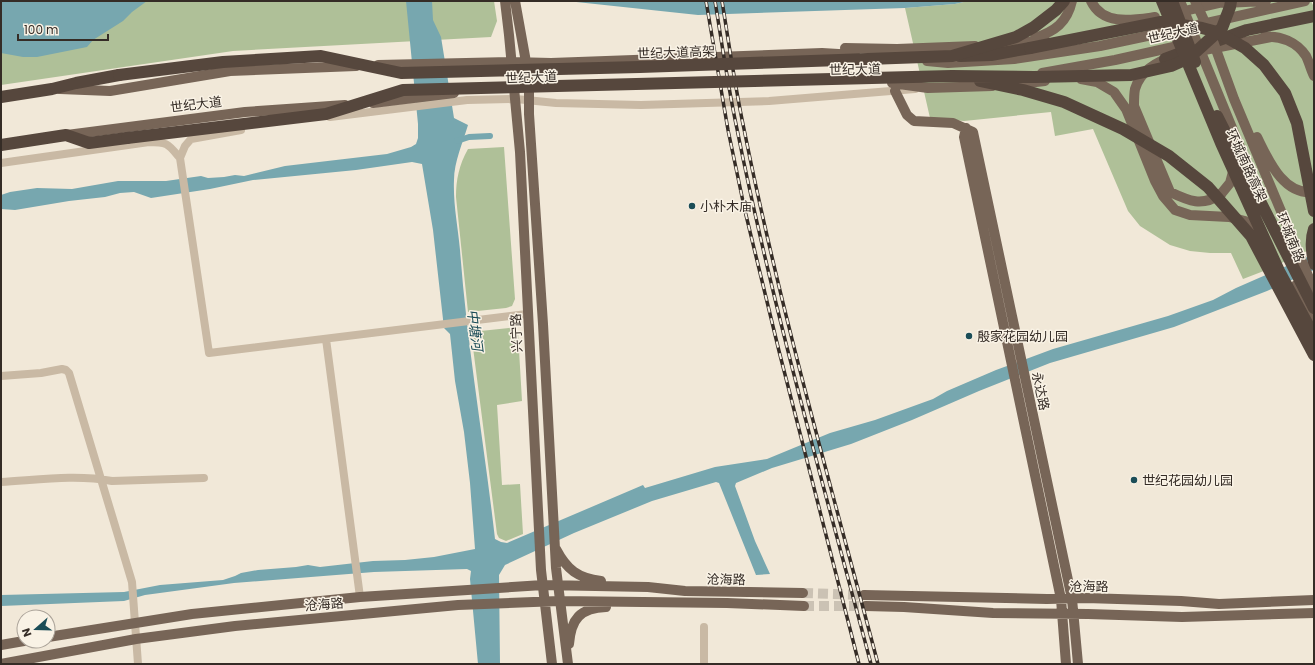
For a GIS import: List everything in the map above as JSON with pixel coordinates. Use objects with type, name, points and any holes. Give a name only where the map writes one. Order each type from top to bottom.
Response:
[{"type":"highway","points":[[952,56],[1016,37],[1034,27],[1056,10],[1064,1]]},
{"type":"highway","name":"环城南路高架","points":[[1162,1],[1211,121],[1279,272],[1314,337]]},
{"type":"highway","name":"环城南路高架","points":[[1173,1],[1214,110],[1314,308]]},
{"type":"highway","points":[[66,135],[89,143],[326,114],[400,96],[952,76],[1034,77],[1131,75],[1171,66],[1189,58],[1222,28],[1230,7],[1228,2]]},
{"type":"highway","points":[[1163,54],[1208,39],[1314,16]]},
{"type":"highway","points":[[952,56],[991,55],[1161,22],[1202,28],[1217,32],[1245,48],[1264,65],[1285,93],[1297,123],[1314,211]]},
{"type":"highway","name":"世纪大道高架","points":[[52,89],[119,75],[223,62],[321,56],[399,69],[640,67],[952,56]]},
{"type":"highway","points":[[952,76],[1023,90],[1064,102],[1123,130],[1169,156],[1208,187],[1251,236],[1314,355]]},
{"type":"highway","name":"世纪大道","points":[[1,97],[52,89]]},
{"type":"highway","name":"世纪大道","points":[[1,145],[66,135]]},
{"type":"highway","points":[[1314,229],[1311,249],[1314,264]]},
{"type":"main road","points":[[1020,43],[1051,32],[1070,12],[1072,1]]},
{"type":"main road","points":[[1091,1],[1094,6],[1107,16],[1119,20],[1155,17]]},
{"type":"main road","points":[[1173,1],[1186,33],[1216,105],[1234,156],[1234,172],[1230,183],[1221,194],[1213,199],[1201,202],[1188,200],[1170,192],[1145,133],[1134,106],[1134,91],[1138,81],[1147,69],[1163,54],[1271,36]]},
{"type":"main road","name":"环城南路","points":[[1180,1],[1294,285],[1314,328]]},
{"type":"main road","name":"环城南路","points":[[1195,1],[1208,39],[1314,288]]},
{"type":"main road","points":[[1199,1],[1208,39],[1276,173],[1288,186],[1307,193],[1314,192]]},
{"type":"main road","points":[[822,52],[840,48],[988,46],[1020,43],[1099,29],[1228,2],[1266,1]]},
{"type":"main road","name":"世纪大道","points":[[52,89],[110,91],[230,71],[399,69],[447,64],[512,62],[552,63],[822,52],[948,63],[1014,59],[1100,46],[1305,1]]},
{"type":"main road","name":"兴宁路","points":[[510,3],[526,62],[529,95],[557,584],[568,664]]},
{"type":"main road","name":"兴宁路","points":[[510,3],[512,62],[520,152],[540,553],[552,664]]},
{"type":"main road","name":"世纪大道","points":[[66,135],[245,112],[400,96],[459,93],[529,95],[894,87],[1004,78],[1115,60],[1163,54],[1247,30]]},
{"type":"main road","points":[[1186,33],[1242,153]]},
{"type":"main road","points":[[1208,39],[1271,36],[1284,39],[1297,47],[1306,56],[1314,76]]},
{"type":"main road","points":[[894,87],[928,88],[998,86],[1036,83],[1067,78],[1097,82],[1114,92],[1126,110],[1155,181],[1163,196],[1176,210],[1190,215],[1229,217],[1245,221],[1265,235],[1294,285],[1314,337]]},
{"type":"main road","name":"永达路","points":[[894,87],[907,115],[914,121],[953,123],[966,128],[964,137],[1072,599],[1078,664]]},
{"type":"main road","name":"永达路","points":[[1020,381],[1061,599],[1066,664]]},
{"type":"main road","name":"沧海路","points":[[555,546],[562,560],[580,577],[636,583],[648,587]]},
{"type":"main road","name":"沧海路","points":[[56,636],[192,614],[360,597],[543,584],[648,587],[685,591],[804,593]]},
{"type":"main road","name":"沧海路","points":[[864,595],[1181,601],[1219,604],[1314,600]]},
{"type":"main road","name":"沧海路","points":[[1,664],[136,639],[235,626],[474,604],[559,601],[804,606]]},
{"type":"main road","name":"沧海路","points":[[568,664],[571,628],[580,614],[587,610],[596,608],[637,607],[652,602]]},
{"type":"main road","points":[[866,606],[993,613],[1182,617],[1314,613]]},
{"type":"main road","points":[[1,645],[16,642]]},
{"type":"street","points":[[529,95],[556,103],[642,105],[769,101],[894,87]]},
{"type":"street","points":[[515,95],[298,121],[201,136],[191,139],[185,146],[180,158],[209,353],[528,314]]},
{"type":"street","points":[[1,163],[150,142],[164,142],[170,146],[180,158]]},
{"type":"street","points":[[326,339],[360,597]]},
{"type":"street","points":[[1,376],[66,370],[69,373],[132,587],[138,664]]},
{"type":"street","points":[[1,482],[70,478],[100,478],[112,480],[204,478]]},
{"type":"street","points":[[704,628],[704,664]]},
{"type":"green space","points":[[1,1],[494,1],[497,21],[491,37],[233,51],[1,85]]},
{"type":"green space","points":[[968,1],[1311,1],[1314,7],[1314,249],[1243,279],[1231,253],[1190,251],[1170,245],[1140,226],[1128,211],[1093,129],[1055,136],[1051,112],[964,121],[930,118],[905,8],[955,4]]},
{"type":"green space","points":[[504,147],[515,299],[512,306],[506,308],[468,312],[456,197],[459,173],[462,161],[468,149]]},
{"type":"green space","points":[[509,328],[518,333],[522,401],[497,405],[502,485],[520,484],[523,534],[506,541],[499,538],[497,534],[471,332]]},
{"type":"water","points":[[1,1],[147,1],[123,21],[93,40],[87,47],[37,57],[23,57],[1,53]]},
{"type":"water","points":[[406,1],[432,1],[433,20],[441,37],[454,118],[468,125],[455,166],[454,198],[471,358],[495,539],[501,542],[507,543],[643,485],[645,488],[715,467],[767,459],[830,433],[875,420],[933,399],[947,391],[996,370],[1053,349],[1168,316],[1213,300],[1236,288],[1314,254],[1314,270],[1267,291],[1174,327],[1050,363],[851,444],[772,468],[736,483],[735,486],[755,541],[770,574],[756,575],[719,483],[716,482],[652,501],[574,533],[505,565],[499,575],[500,664],[478,664],[470,579],[471,571],[467,569],[374,572],[234,583],[145,595],[124,601],[1,606],[1,595],[124,592],[160,585],[223,580],[241,573],[258,570],[308,565],[320,567],[373,561],[405,560],[434,557],[475,549],[464,432],[455,381],[450,334],[444,328],[433,230],[422,164],[412,162],[356,170],[253,180],[210,189],[151,198],[134,192],[120,193],[105,197],[15,210],[1,209],[1,195],[10,192],[37,188],[72,189],[118,181],[166,181],[201,176],[208,178],[235,175],[244,176],[285,166],[387,154],[411,147],[416,144],[418,138],[418,124]]},
{"type":"water","points":[[567,1],[968,1],[955,4],[905,8],[698,15]]},
{"type":"waterway","points":[[457,141],[469,137],[490,136]]},
{"type":"tunnel","points":[[803,593],[864,595]]},
{"type":"tunnel","points":[[804,606],[866,606]]},
{"type":"railway","points":[[706,1],[728,130],[745,211],[859,664]]},
{"type":"railway","points":[[715,1],[725,65],[751,196],[800,398],[871,664]]},
{"type":"railway","points":[[722,1],[732,65],[758,196],[807,397],[878,664]]},
{"type":"place","name":"小朴木庙","points":[[692,206]]},
{"type":"place","name":"殷家花园幼儿园","points":[[969,336]]},
{"type":"place","name":"世纪花园幼儿园","points":[[1134,480]]},
{"type":"water label","name":"中塘河","points":[[475,330]]}]
